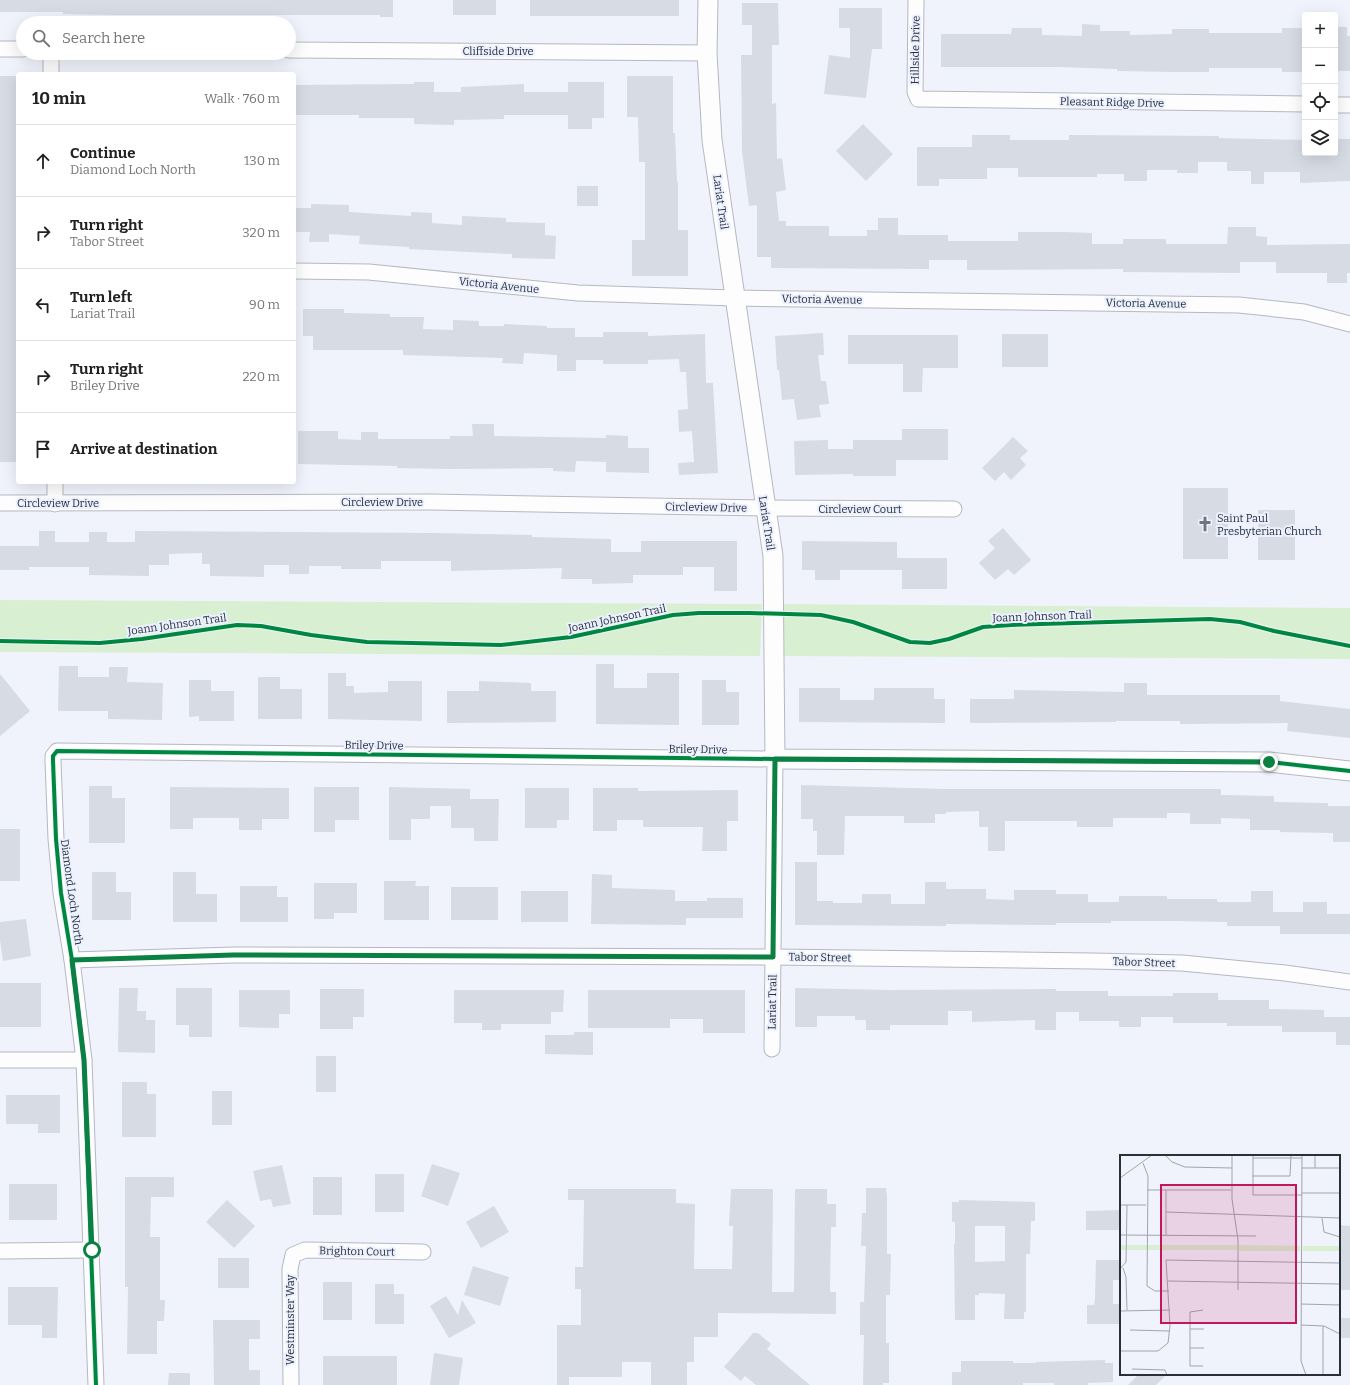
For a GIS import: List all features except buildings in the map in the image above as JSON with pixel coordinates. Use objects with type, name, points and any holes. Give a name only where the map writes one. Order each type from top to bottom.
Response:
[{"type":"street","name":"Lariat Trail","points":[[708,0],[707,53],[712,140],[773,556],[775,759],[772,1049]]},
{"type":"street","name":"Hillside Drive","points":[[916,0],[915,92],[918,99]]},
{"type":"street","points":[[0,49],[16,49]]},
{"type":"street","name":"Cliffside Drive","points":[[296,50],[707,53]]},
{"type":"street","points":[[51,60],[51,72]]},
{"type":"street","name":"Pleasant Ridge Drive","points":[[918,99],[1302,104]]},
{"type":"street","points":[[1338,105],[1350,105]]},
{"type":"street","name":"Victoria Avenue","points":[[296,271],[369,272],[578,293],[734,298],[1239,304],[1304,312],[1350,324]]},
{"type":"street","points":[[55,484],[55,504]]},
{"type":"street","name":"Circleview Drive","points":[[0,503],[431,502],[765,508]]},
{"type":"street","name":"Circleview Court","points":[[765,508],[954,509]]},
{"type":"street","name":"Briley Drive","points":[[52,761],[53,756],[57,751],[775,759],[1269,762],[1350,771]]},
{"type":"street","name":"Diamond Loch North","points":[[52,761],[56,839],[61,893],[72,960],[84,1060],[96,1385]]},
{"type":"street","name":"Tabor Street","points":[[72,960],[233,955],[773,957],[1182,964],[1285,973],[1350,982]]},
{"type":"street","points":[[0,1060],[84,1060]]},
{"type":"street","points":[[0,1250],[92,1250]]},
{"type":"street","name":"Brighton Court","points":[[293,1256],[306,1250],[423,1252]]},
{"type":"street","name":"Westminster Way","points":[[291,1385],[290,1269],[293,1256]]},
{"type":"green space","points":[[0,600],[762,604],[760,656],[0,652]]},
{"type":"green space","points":[[783,604],[1350,608],[1350,659],[783,656]]},
{"type":"cycle path","name":"Joann Johnson Trail","points":[[0,641],[100,643],[142,639],[237,625],[261,626],[311,635],[367,642],[501,645],[571,637],[673,615],[699,613],[750,613],[821,615],[853,622],[910,642],[930,643],[949,639],[983,627],[1210,619],[1240,622],[1274,631],[1350,646]]},
{"type":"cycle path","points":[[96,1385],[84,1060],[72,960],[61,893],[56,839],[53,756],[57,751],[775,759],[1269,762],[1350,771]]},
{"type":"place","name":"Saint Paul Presbyterian Church","points":[[1205,524]]},
{"type":"route","points":[[92,1250],[84,1060],[72,960],[233,955],[773,957],[775,759],[1269,762]]}]
